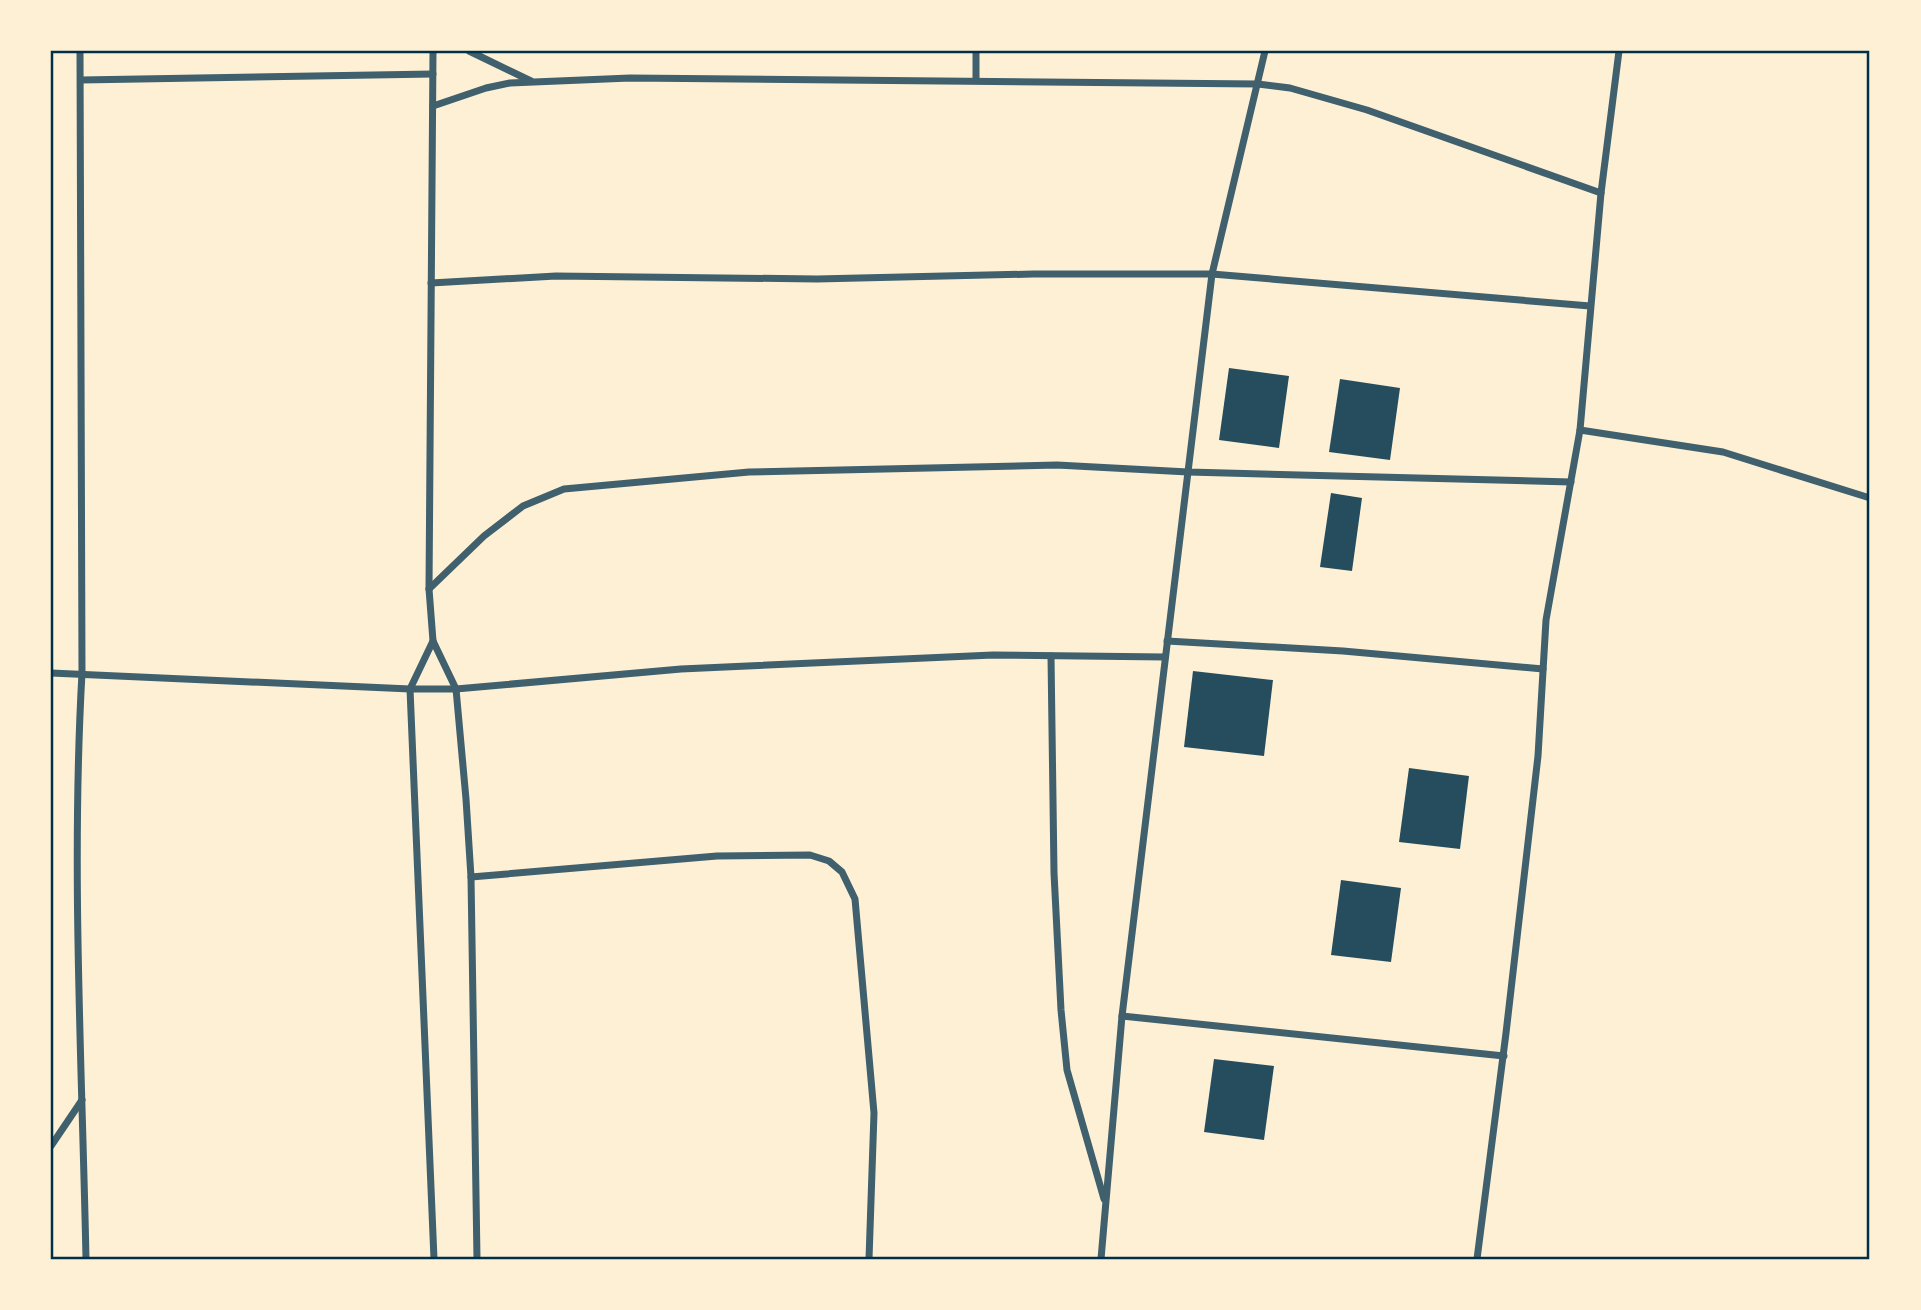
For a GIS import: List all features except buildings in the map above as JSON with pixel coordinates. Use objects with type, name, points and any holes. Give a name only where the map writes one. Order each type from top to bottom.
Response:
[{"type":"street","points":[[80,51],[82,673],[78,875],[86,1259]]},
{"type":"street","points":[[433,51],[429,589],[433,641],[456,689],[471,877],[477,1259]]},
{"type":"street","points":[[469,51],[531,81]]},
{"type":"street","points":[[976,51],[976,80]]},
{"type":"street","points":[[1101,1259],[1122,1016],[1212,274],[1265,51]]},
{"type":"street","points":[[1477,1259],[1504,1056],[1538,756],[1546,620],[1580,430],[1601,193],[1619,51]]},
{"type":"street","points":[[81,80],[433,74]]},
{"type":"street","points":[[433,106],[486,88],[531,81],[631,78],[1258,84],[1290,88],[1367,110],[1601,193]]},
{"type":"street","points":[[431,283],[556,276],[817,279],[1020,274],[1212,274],[1590,306]]},
{"type":"street","points":[[1580,430],[1723,452],[1870,498]]},
{"type":"street","points":[[429,589],[484,537],[523,506],[564,489],[749,472],[1057,465],[1188,472],[1571,482]]},
{"type":"street","points":[[433,641],[410,689],[434,1259]]},
{"type":"street","points":[[1167,641],[1343,651],[1543,668]]},
{"type":"street","points":[[51,673],[456,689],[681,668],[993,655],[1165,657]]},
{"type":"street","points":[[1051,656],[1054,873],[1061,1010],[1067,1070],[1105,1203]]},
{"type":"street","points":[[471,877],[717,856],[810,855],[830,861],[842,872],[855,900],[874,1114],[869,1259]]},
{"type":"street","points":[[1122,1016],[1504,1056]]},
{"type":"street","points":[[51,1146],[83,1099]]}]
